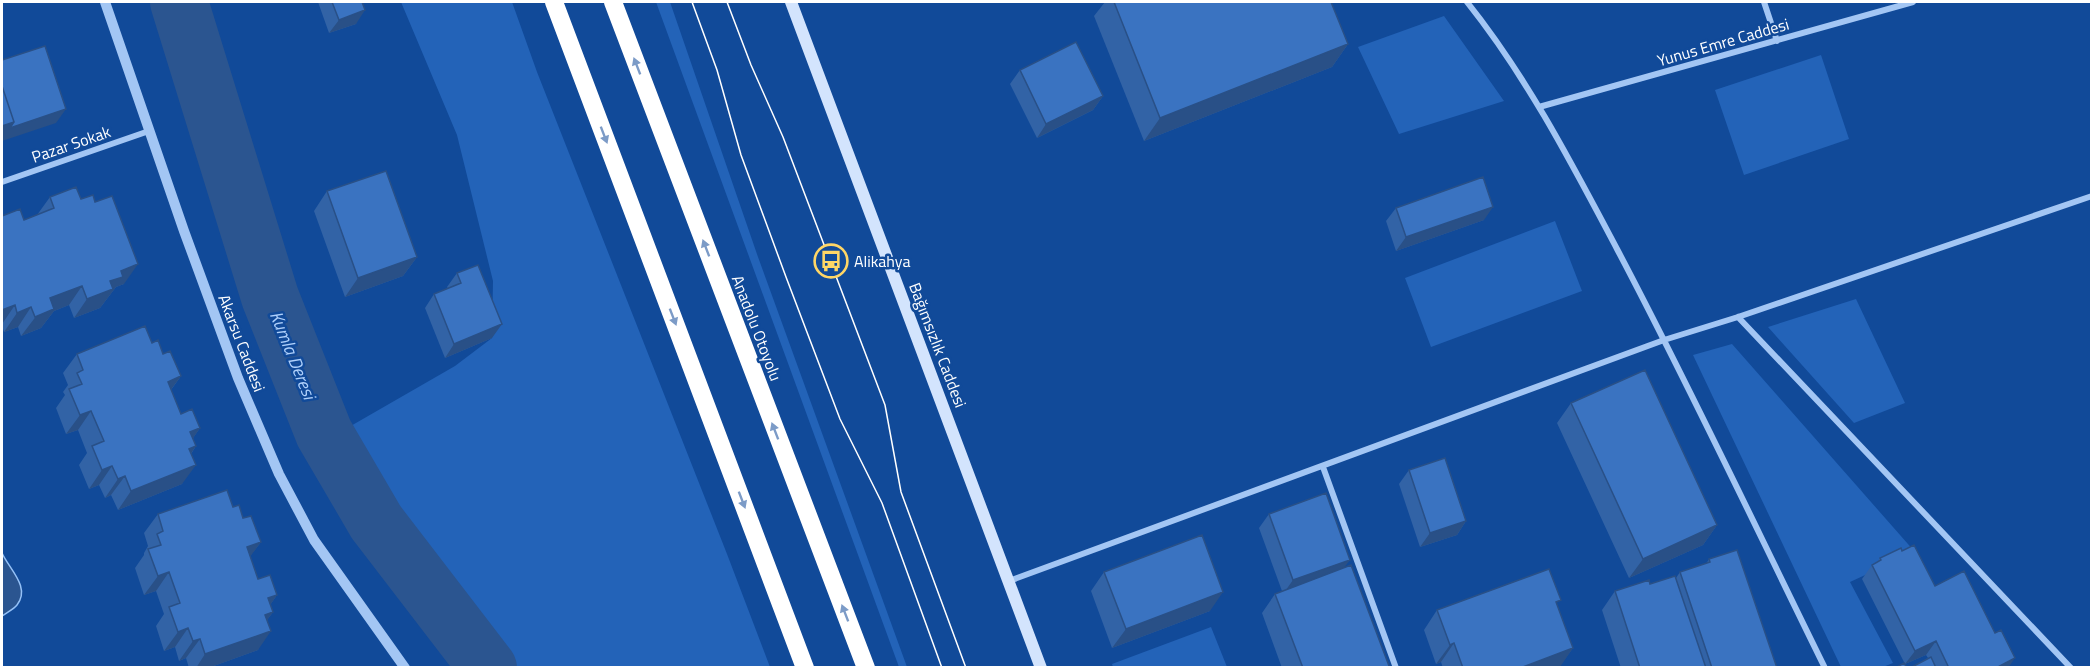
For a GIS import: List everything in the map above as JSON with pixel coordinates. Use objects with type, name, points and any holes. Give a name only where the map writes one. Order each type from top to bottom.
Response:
[{"type":"highway","points":[[554,2],[805,668]]},
{"type":"highway","name":"Anadolu Otoyolu","points":[[613,2],[866,668]]},
{"type":"main road","name":"Bağımsızlık Caddesi","points":[[791,2],[1041,668]]},
{"type":"street","name":"Akarsu Caddesi","points":[[105,2],[238,378],[279,474],[314,540],[405,668]]},
{"type":"street","points":[[1467,2],[1495,37],[1539,107],[1664,339],[1825,668]]},
{"type":"street","points":[[1764,2],[1777,41]]},
{"type":"street","name":"Yunus Emre Caddesi","points":[[1539,107],[1913,2]]},
{"type":"street","name":"Pazar Sokak","points":[[2,182],[149,131]]},
{"type":"street","points":[[1009,581],[1323,467],[1664,339],[1738,317],[2091,196]]},
{"type":"street","points":[[1738,317],[2071,668]]},
{"type":"street","points":[[1323,467],[1396,668]]},
{"type":"shaded area","points":[[401,2],[512,2],[537,72],[770,667],[512,667],[381,494],[349,427],[455,366],[492,338],[493,281],[457,135]]},
{"type":"shaded area","points":[[656,2],[670,2],[758,257],[907,667],[899,667]]},
{"type":"shaded area","points":[[1444,16],[1504,101],[1399,134],[1358,47]]},
{"type":"shaded area","points":[[1821,55],[1849,139],[1744,175],[1715,90]]},
{"type":"shaded area","points":[[1555,221],[1582,291],[1431,347],[1405,278]]},
{"type":"shaded area","points":[[1856,299],[1905,403],[1854,423],[1768,327]]},
{"type":"shaded area","points":[[1732,344],[1915,552],[1850,582],[1893,663],[1883,667],[1841,667],[1693,355]]},
{"type":"shaded area","points":[[2,553],[17,578],[22,592],[17,605],[2,616]]},
{"type":"shaded area","points":[[1211,627],[1227,667],[1113,667],[1112,664]]},
{"type":"building","points":[[332,2],[362,2],[365,10],[339,20]]},
{"type":"building","points":[[1114,2],[1331,2],[1348,44],[1160,118]]},
{"type":"building","points":[[1076,42],[1103,96],[1046,124],[1020,70]]},
{"type":"building","points":[[45,46],[66,109],[10,128],[14,122],[2,86],[2,60]]},
{"type":"building","points":[[2,86],[14,122],[2,126]]},
{"type":"building","points":[[386,171],[417,257],[358,278],[327,191]]},
{"type":"building","points":[[1483,177],[1493,207],[1406,237],[1396,208]]},
{"type":"building","points":[[76,187],[81,199],[93,195],[95,202],[112,196],[138,264],[121,271],[123,277],[110,281],[113,289],[87,299],[82,286],[50,298],[54,309],[35,317],[31,307],[17,313],[15,305],[2,310],[2,216],[20,209],[24,220],[54,208],[50,197]]},
{"type":"building","points":[[478,265],[502,324],[454,344],[434,294],[461,283],[457,273]]},
{"type":"building","points":[[145,326],[152,343],[158,340],[163,354],[170,351],[181,376],[168,382],[181,414],[192,409],[200,428],[190,432],[196,446],[189,449],[196,465],[131,491],[125,476],[118,479],[112,466],[102,470],[92,446],[104,441],[91,411],[80,415],[69,389],[82,384],[77,373],[83,370],[77,354]]},
{"type":"building","points":[[1645,370],[1717,525],[1643,559],[1571,403]]},
{"type":"building","points":[[1445,458],[1466,521],[1430,533],[1409,470]]},
{"type":"building","points":[[227,490],[233,507],[239,505],[243,518],[251,516],[261,542],[247,547],[258,579],[270,575],[277,595],[268,598],[273,612],[265,615],[271,631],[205,654],[200,639],[193,641],[188,628],[178,632],[169,607],[180,603],[169,572],[158,576],[148,549],[161,545],[157,534],[163,531],[158,514]]},
{"type":"building","points":[[1326,493],[1350,560],[1293,580],[1269,514]]},
{"type":"building","points":[[1202,535],[1223,592],[1126,629],[1104,572]]},
{"type":"building","points":[[1914,545],[1935,586],[1964,571],[1995,633],[2001,630],[2015,658],[1996,668],[1949,668],[1936,641],[1915,651],[1872,565],[1881,560],[1880,558],[1901,548],[1902,551]]},
{"type":"building","points":[[1737,550],[1777,668],[1712,668],[1680,572]]},
{"type":"building","points":[[1351,565],[1389,666],[1385,668],[1303,668],[1275,594]]},
{"type":"building","points":[[1549,569],[1561,600],[1556,602],[1573,648],[1520,668],[1463,668],[1454,643],[1450,645],[1437,610]]},
{"type":"building","points":[[1675,576],[1706,668],[1640,668],[1615,591],[1649,580],[1650,584]]},
{"type":"building","points":[[1931,657],[1936,668],[1910,668]]},
{"type":"building","points":[[1904,663],[1907,668],[1895,668]]},
{"type":"waterway","name":"Kumla Deresi","points":[[179,2],[270,297],[324,433],[376,522],[488,668]]},
{"type":"tram line","points":[[692,2],[717,70],[741,155],[786,277],[840,419],[882,503],[942,668]]},
{"type":"tram line","points":[[727,2],[751,65],[783,137],[885,405],[901,492],[966,668]]},
{"type":"place","name":"Alikahya","points":[[831,261]]}]
